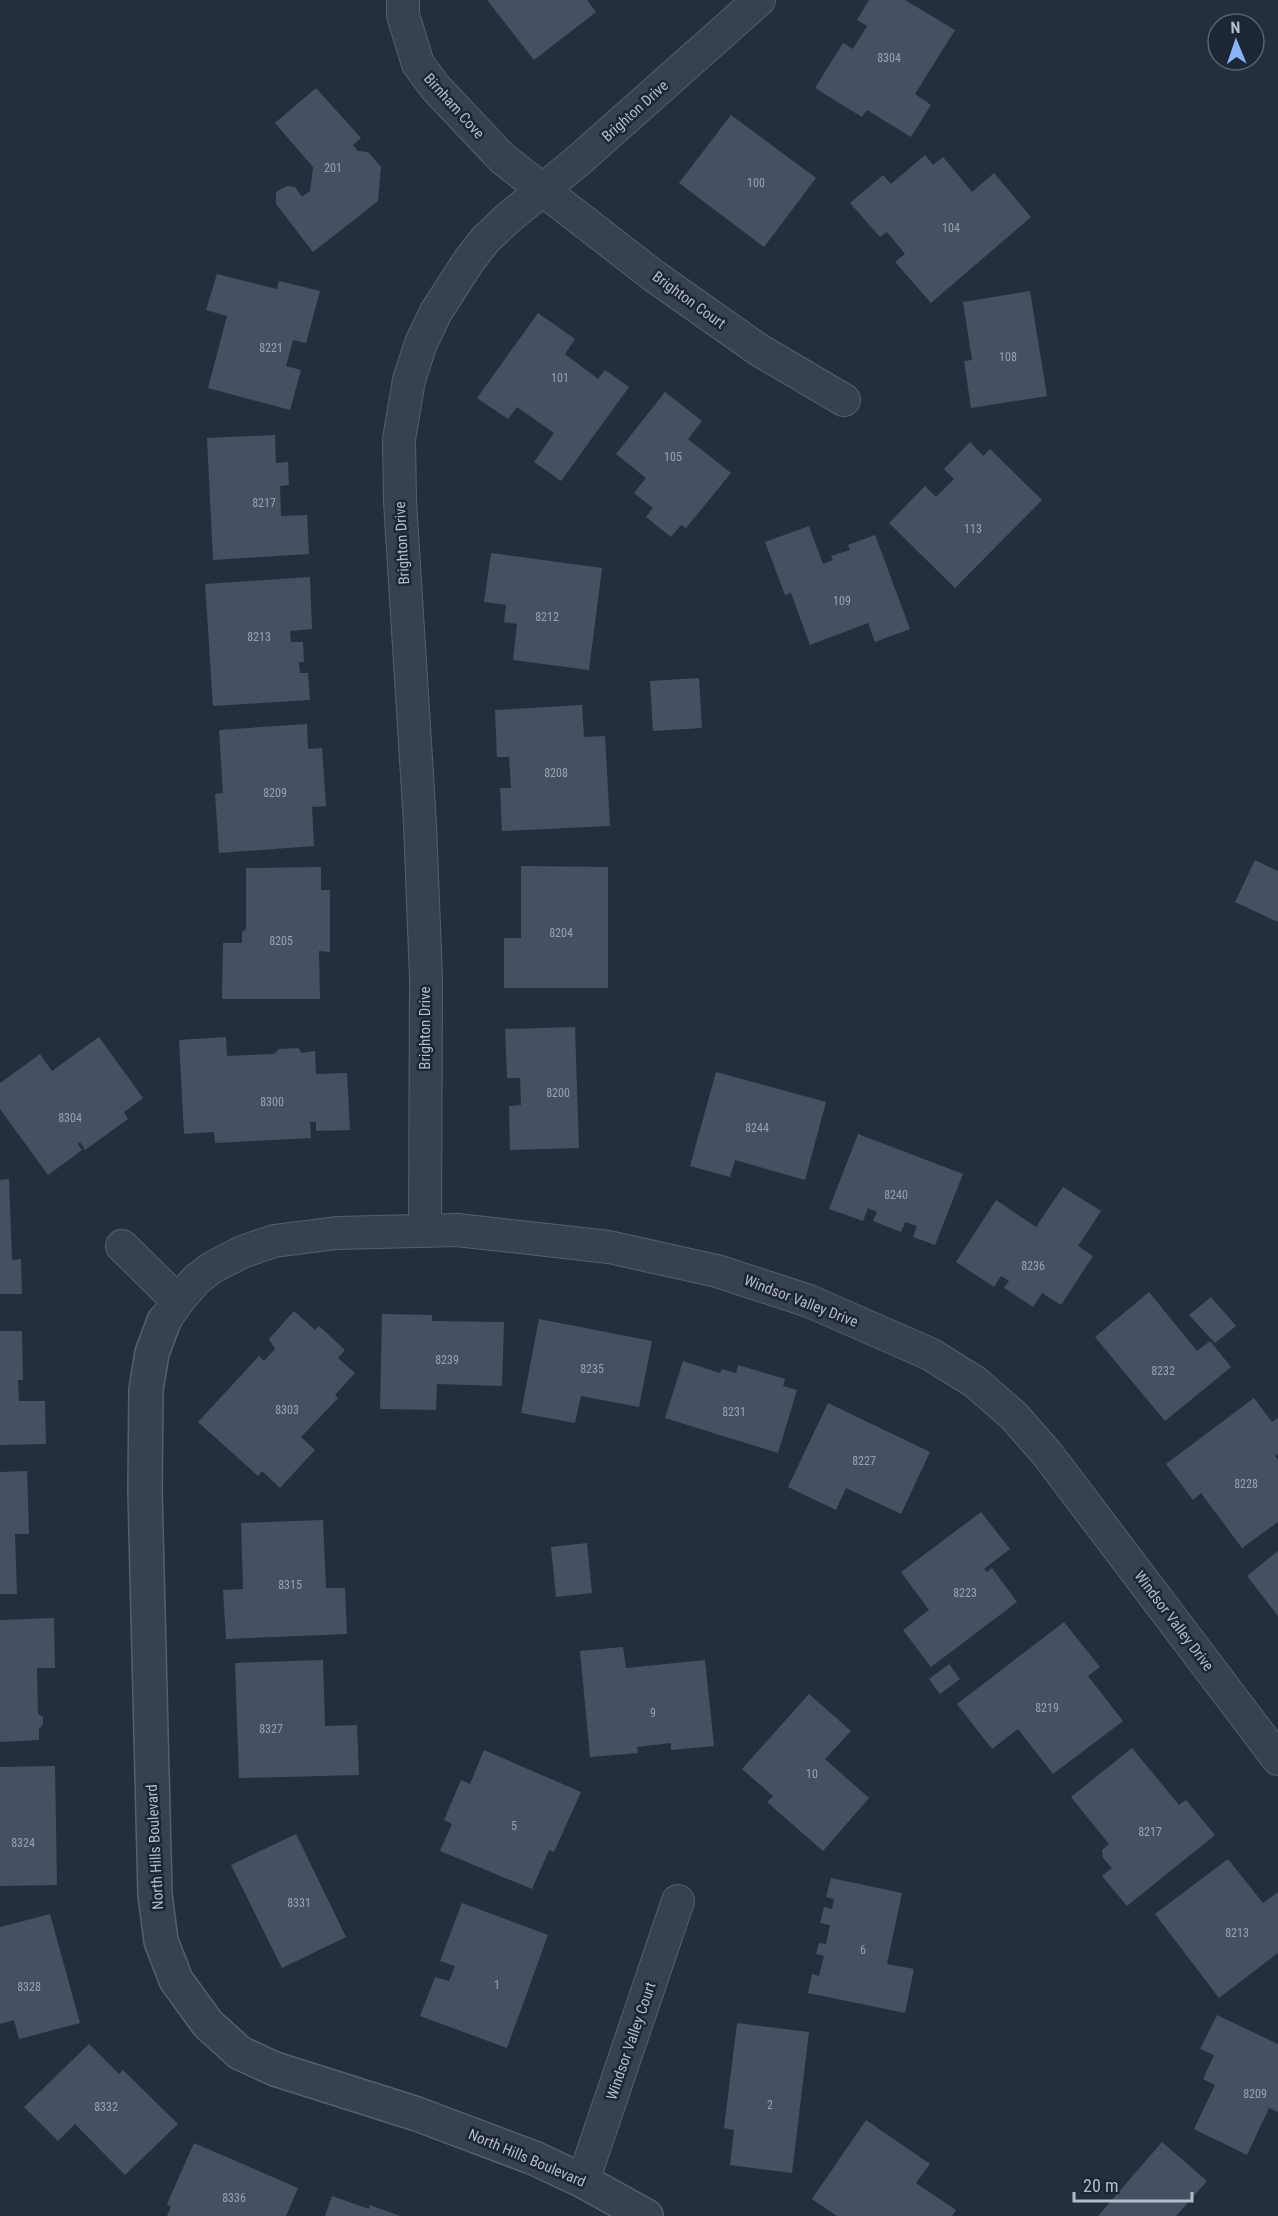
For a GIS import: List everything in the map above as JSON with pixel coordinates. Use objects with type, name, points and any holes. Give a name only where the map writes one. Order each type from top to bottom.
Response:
[{"type":"street","name":"Birnham Cove","points":[[403,0],[403,15],[418,64],[435,87],[503,159],[542,189]]},
{"type":"street","name":"Brighton Drive","points":[[424,1231],[425,968],[419,812],[400,501],[399,439],[409,380],[421,343],[436,312],[485,240],[759,0]]},
{"type":"street","name":"Brighton Court","points":[[542,189],[654,276],[759,350],[844,400]]},
{"type":"street","name":"Windsor Valley Drive","points":[[171,1311],[197,1279],[213,1267],[242,1252],[274,1241],[337,1233],[457,1230],[609,1247],[717,1271],[809,1301],[930,1354],[975,1382],[1014,1416],[1048,1455],[1278,1759]]},
{"type":"street","points":[[122,1246],[171,1311]]},
{"type":"street","name":"North Hills Boulevard","points":[[171,1311],[152,1353],[146,1390],[145,1491],[155,1894],[161,1941],[176,1980],[208,2024],[240,2053],[275,2069],[417,2114],[534,2158],[583,2181],[646,2216]]},
{"type":"street","name":"Windsor Valley Court","points":[[583,2181],[678,1901]]},
{"type":"building","points":[[487,0],[587,0],[596,12],[534,60]]},
{"type":"building","points":[[869,0],[905,0],[955,30],[915,94],[931,105],[911,137],[867,110],[862,117],[815,88],[843,43],[853,49],[867,26],[857,20]]},
{"type":"building","points":[[316,88],[361,138],[353,145],[358,151],[368,152],[381,167],[378,201],[313,252],[276,204],[276,192],[287,186],[295,187],[302,197],[310,191],[313,167],[275,123]]},
{"type":"building","points":[[731,115],[816,178],[764,247],[679,183]]},
{"type":"building","points":[[925,155],[933,165],[943,157],[972,192],[994,173],[1031,217],[931,303],[895,262],[905,254],[887,232],[880,237],[850,203],[883,175],[891,184]]},
{"type":"building","points":[[217,274],[277,289],[279,281],[320,291],[306,343],[293,340],[286,366],[301,370],[290,410],[208,388],[227,316],[206,310]]},
{"type":"building","points":[[1030,291],[1047,396],[971,408],[964,361],[972,360],[963,302]]},
{"type":"building","points":[[538,313],[575,339],[565,354],[598,379],[605,370],[629,387],[561,481],[534,462],[554,433],[517,407],[508,419],[477,398]]},
{"type":"building","points":[[665,392],[702,421],[688,439],[731,473],[686,528],[681,525],[671,537],[646,517],[653,508],[634,493],[646,478],[616,454]]},
{"type":"building","points":[[275,435],[276,463],[288,462],[289,485],[280,486],[281,516],[307,515],[309,554],[213,560],[207,438]]},
{"type":"building","points":[[970,442],[983,456],[990,449],[1042,500],[955,588],[889,523],[925,486],[936,497],[954,479],[944,469]]},
{"type":"building","points":[[809,526],[823,564],[833,560],[831,556],[850,550],[848,545],[875,535],[910,629],[875,642],[868,623],[810,645],[791,593],[785,595],[765,542]]},
{"type":"building","points":[[491,553],[602,568],[589,670],[513,660],[517,624],[504,622],[506,605],[484,602]]},
{"type":"building","points":[[310,577],[312,629],[290,631],[291,642],[303,642],[304,662],[299,662],[300,673],[308,673],[310,700],[213,706],[205,584]]},
{"type":"building","points":[[699,678],[702,728],[653,731],[650,681]]},
{"type":"building","points":[[582,705],[584,737],[605,736],[610,826],[502,831],[500,788],[511,788],[509,757],[497,757],[495,710]]},
{"type":"building","points":[[307,724],[308,749],[322,748],[326,806],[312,807],[314,846],[219,853],[215,794],[223,793],[219,730]]},
{"type":"building","points":[[1255,860],[1278,871],[1278,922],[1235,902]]},
{"type":"building","points":[[521,866],[608,867],[608,988],[504,988],[504,938],[521,938]]},
{"type":"building","points":[[321,867],[321,890],[330,890],[330,952],[319,951],[320,999],[222,999],[223,943],[242,943],[242,932],[246,929],[246,868]]},
{"type":"building","points":[[575,1027],[579,1148],[510,1150],[509,1106],[521,1105],[520,1078],[507,1078],[505,1029]]},
{"type":"building","points":[[99,1037],[143,1098],[124,1112],[128,1119],[85,1150],[80,1142],[78,1144],[82,1150],[48,1175],[0,1109],[0,1083],[40,1054],[52,1071]]},
{"type":"building","points":[[226,1037],[227,1056],[274,1054],[279,1049],[298,1048],[302,1053],[315,1051],[316,1074],[347,1073],[350,1130],[316,1131],[316,1122],[310,1122],[311,1138],[215,1143],[214,1132],[184,1134],[179,1040]]},
{"type":"building","points":[[716,1072],[826,1102],[805,1180],[735,1160],[730,1177],[690,1166]]},
{"type":"building","points":[[858,1134],[963,1174],[935,1245],[913,1237],[917,1226],[905,1222],[901,1232],[873,1221],[877,1212],[868,1208],[863,1221],[829,1209]]},
{"type":"building","points":[[9,1179],[12,1260],[21,1259],[22,1294],[0,1294],[0,1180]]},
{"type":"building","points":[[1063,1187],[1101,1211],[1078,1246],[1093,1256],[1061,1305],[1042,1293],[1033,1307],[1004,1288],[1009,1281],[1001,1276],[994,1287],[956,1262],[996,1200],[1036,1227]]},
{"type":"building","points":[[1149,1292],[1197,1351],[1210,1341],[1231,1367],[1165,1421],[1095,1337]]},
{"type":"building","points":[[1211,1297],[1236,1326],[1215,1343],[1189,1315]]},
{"type":"building","points":[[294,1311],[315,1330],[319,1326],[345,1350],[338,1358],[355,1373],[335,1395],[338,1398],[301,1437],[315,1450],[280,1488],[262,1471],[258,1476],[198,1422],[259,1356],[264,1361],[275,1349],[269,1339]]},
{"type":"building","points":[[382,1314],[432,1315],[432,1321],[504,1322],[502,1386],[437,1384],[436,1410],[380,1409]]},
{"type":"building","points":[[539,1319],[652,1341],[639,1407],[581,1396],[575,1423],[521,1413]]},
{"type":"building","points":[[0,1331],[22,1331],[23,1380],[18,1380],[19,1401],[45,1401],[46,1444],[0,1445]]},
{"type":"building","points":[[683,1361],[720,1373],[722,1369],[736,1373],[738,1365],[785,1379],[783,1386],[797,1390],[778,1453],[665,1418]]},
{"type":"building","points":[[1254,1398],[1272,1422],[1278,1418],[1278,1454],[1275,1456],[1278,1460],[1278,1522],[1242,1548],[1201,1493],[1193,1500],[1166,1464]]},
{"type":"building","points":[[828,1403],[930,1452],[901,1514],[846,1488],[836,1510],[788,1487]]},
{"type":"building","points":[[27,1471],[29,1534],[15,1534],[17,1594],[0,1594],[0,1472]]},
{"type":"building","points":[[981,1512],[1010,1549],[984,1569],[987,1572],[992,1568],[1017,1602],[931,1667],[903,1630],[929,1610],[901,1572]]},
{"type":"building","points":[[323,1520],[326,1588],[345,1588],[347,1634],[226,1639],[223,1590],[243,1589],[241,1523]]},
{"type":"building","points":[[587,1543],[592,1593],[556,1597],[551,1547]]},
{"type":"building","points":[[1278,1551],[1278,1616],[1247,1576]]},
{"type":"building","points":[[54,1618],[55,1668],[37,1668],[38,1714],[43,1717],[43,1724],[39,1729],[39,1740],[0,1742],[0,1620]]},
{"type":"building","points":[[1064,1622],[1100,1667],[1088,1676],[1123,1721],[1053,1774],[1018,1729],[992,1749],[957,1704]]},
{"type":"building","points":[[623,1647],[626,1668],[705,1660],[714,1746],[671,1750],[671,1743],[637,1747],[638,1753],[590,1757],[580,1651]]},
{"type":"building","points":[[323,1660],[325,1726],[357,1725],[359,1775],[239,1778],[235,1663]]},
{"type":"building","points":[[949,1664],[960,1679],[940,1694],[929,1679]]},
{"type":"building","points":[[809,1694],[851,1731],[825,1759],[869,1798],[823,1851],[767,1802],[773,1796],[742,1769]]},
{"type":"building","points":[[1132,1748],[1179,1805],[1186,1800],[1215,1835],[1127,1906],[1102,1876],[1112,1868],[1103,1858],[1102,1850],[1109,1844],[1071,1797]]},
{"type":"building","points":[[484,1750],[581,1792],[554,1852],[549,1850],[532,1889],[440,1851],[452,1824],[444,1820],[461,1780],[470,1784]]},
{"type":"building","points":[[55,1766],[57,1885],[0,1886],[0,1767]]},
{"type":"building","points":[[296,1834],[346,1937],[282,1968],[231,1865]]},
{"type":"building","points":[[1228,1859],[1263,1903],[1278,1892],[1278,1953],[1219,1998],[1155,1914]]},
{"type":"building","points":[[831,1878],[902,1893],[887,1964],[914,1969],[905,2013],[808,1993],[812,1974],[819,1976],[824,1956],[816,1954],[819,1943],[826,1944],[830,1925],[820,1923],[824,1907],[832,1909],[834,1899],[826,1897]]},
{"type":"building","points":[[462,1903],[548,1935],[507,2048],[420,2016],[435,1977],[449,1981],[455,1966],[440,1961]]},
{"type":"building","points":[[50,1914],[80,2023],[19,2039],[14,2020],[0,2024],[0,1927]]},
{"type":"building","points":[[1217,2015],[1278,2044],[1278,2112],[1269,2108],[1247,2155],[1194,2129],[1215,2085],[1203,2079],[1214,2055],[1200,2049]]},
{"type":"building","points":[[737,2023],[809,2032],[792,2173],[730,2165],[734,2130],[724,2128]]},
{"type":"building","points":[[89,2044],[119,2074],[123,2070],[178,2124],[125,2175],[75,2124],[58,2141],[24,2107]]},
{"type":"building","points":[[866,2120],[930,2164],[916,2183],[956,2210],[952,2216],[837,2216],[812,2199]]},
{"type":"building","points":[[1162,2142],[1207,2181],[1176,2216],[1098,2216]]},
{"type":"building","points":[[194,2143],[298,2188],[286,2216],[167,2216],[171,2207],[167,2204]]},
{"type":"building","points":[[332,2196],[369,2209],[370,2205],[400,2216],[325,2216]]}]
